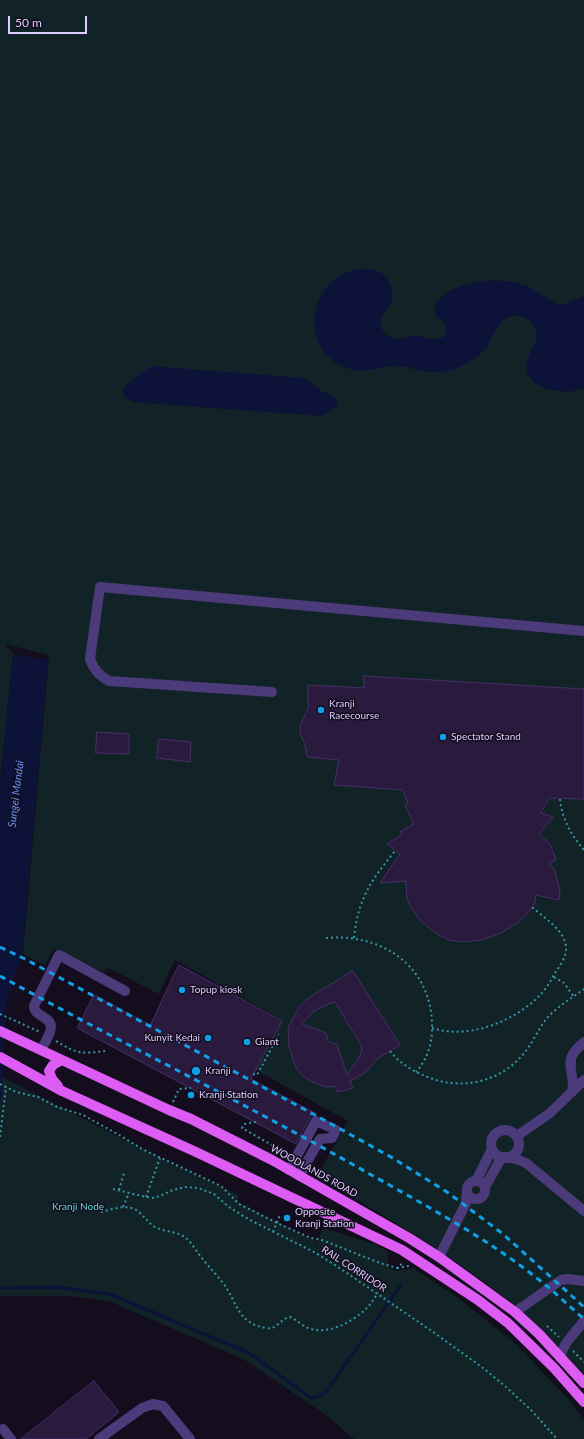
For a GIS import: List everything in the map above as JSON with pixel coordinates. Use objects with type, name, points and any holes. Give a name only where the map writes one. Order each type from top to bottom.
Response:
[{"type":"main road","name":"WOODLANDS ROAD","points":[[0,1031],[169,1110],[192,1119],[289,1170],[409,1238],[439,1257],[515,1312],[560,1356],[584,1383]]},
{"type":"main road","points":[[0,1057],[62,1091],[189,1149],[402,1250],[478,1300],[508,1323],[554,1368],[584,1402]]},
{"type":"main road","points":[[62,1060],[53,1065],[49,1071],[52,1079],[62,1091]]},
{"type":"street","points":[[272,692],[109,681],[99,676],[92,666],[90,659],[100,588],[584,631]]},
{"type":"street","points":[[41,1050],[51,1027],[50,1022],[46,1018],[36,1013],[34,1006],[59,955],[125,991]]},
{"type":"street","points":[[572,1092],[574,1086],[571,1060],[574,1052],[584,1042]]},
{"type":"street","points":[[466,1203],[482,1196],[485,1187],[504,1157],[513,1155],[516,1152],[518,1141],[584,1080]]},
{"type":"street","points":[[289,1170],[316,1121],[336,1130],[332,1138],[320,1139],[299,1176]]},
{"type":"street","points":[[476,1181],[492,1149],[493,1137],[499,1131],[510,1131],[518,1141],[526,1163]]},
{"type":"street","points":[[492,1149],[495,1153],[504,1157],[526,1163],[584,1211]]},
{"type":"street","points":[[439,1257],[466,1203],[467,1189],[470,1183],[476,1181],[481,1182],[485,1187]]},
{"type":"street","points":[[467,1189],[471,1198],[477,1199]]},
{"type":"street","points":[[515,1312],[561,1280],[568,1279],[584,1281]]},
{"type":"street","points":[[560,1356],[566,1343],[584,1321]]},
{"type":"street","points":[[99,1439],[142,1408],[153,1404],[163,1406],[190,1439]]},
{"type":"street","points":[[3,1429],[11,1439]]},
{"type":"path","points":[[560,799],[563,817],[569,830],[584,850]]},
{"type":"path","points":[[354,938],[356,922],[363,896],[370,883],[395,851]]},
{"type":"path","points":[[432,1028],[440,1031],[462,1032],[484,1028],[505,1020],[530,1004],[541,994],[563,962],[566,951],[566,943],[555,927],[532,907]]},
{"type":"path","points":[[326,938],[354,938],[388,949],[397,954],[413,970],[422,983],[427,994],[432,1015],[432,1028],[428,1052],[424,1061],[416,1072]]},
{"type":"path","points":[[553,976],[564,984],[574,997]]},
{"type":"path","points":[[390,1051],[403,1065],[416,1072],[450,1083],[487,1080],[497,1075],[520,1058],[548,1017],[584,988]]},
{"type":"path","points":[[0,1014],[47,1036],[71,1050],[85,1054],[106,1051]]},
{"type":"path","points":[[254,1074],[257,1075],[279,1034]]},
{"type":"path","points":[[0,1084],[16,1092],[38,1097],[57,1107],[83,1115],[160,1158],[221,1186],[239,1204],[311,1238],[322,1240],[380,1263],[397,1268],[415,1266]]},
{"type":"path","points":[[0,1137],[6,1087]]},
{"type":"path","points":[[169,1110],[179,1089],[191,1088]]},
{"type":"path","points":[[256,1122],[244,1124],[242,1128],[286,1152]]},
{"type":"path","points":[[146,1197],[160,1158]]},
{"type":"path","points":[[119,1190],[124,1173]]},
{"type":"path","name":"RAIL CORRIDOR","points":[[112,1188],[155,1198],[173,1190],[185,1187],[198,1188],[214,1194],[228,1207],[248,1219],[316,1253],[387,1299],[483,1368],[532,1412],[557,1439]]},
{"type":"path","points":[[123,1207],[129,1193]]},
{"type":"path","points":[[101,1212],[123,1207],[132,1208],[139,1212],[148,1223],[156,1228],[175,1232],[186,1238],[223,1283],[242,1317],[250,1323],[269,1329],[276,1326],[285,1318],[290,1317],[307,1328],[320,1330],[334,1328],[354,1319],[367,1308],[378,1293]]},
{"type":"path","points":[[273,1232],[280,1215]]},
{"type":"path","points":[[318,1237],[322,1240]]},
{"type":"path","points":[[397,1268],[411,1256]]},
{"type":"green space","name":"Kranji Racecourse","points":[[0,0],[584,0],[584,1375],[528,1317],[486,1283],[439,1250],[317,1176],[348,1121],[256,1070],[282,1020],[175,960],[159,994],[108,968],[104,973],[54,948],[45,966],[23,954],[49,655],[5,644],[13,654],[0,781]]},
{"type":"green space","name":"Kranji Node","points":[[2,1077],[160,1158],[239,1195],[236,1201],[317,1242],[323,1228],[375,1244],[387,1251],[389,1268],[397,1271],[413,1268],[457,1297],[516,1344],[569,1400],[584,1419],[584,1439],[354,1439],[326,1415],[245,1360],[109,1301],[68,1296],[0,1296],[0,1103]]},
{"type":"water","points":[[369,269],[382,273],[388,280],[392,289],[390,304],[383,314],[380,322],[386,335],[397,339],[411,336],[420,336],[431,339],[444,337],[446,333],[446,325],[437,316],[435,311],[436,302],[455,288],[480,281],[493,280],[518,283],[533,289],[558,304],[565,304],[584,296],[584,388],[568,392],[551,390],[535,383],[530,377],[526,364],[535,344],[536,333],[530,322],[519,316],[506,318],[498,327],[481,353],[466,364],[450,370],[427,372],[391,366],[367,370],[354,370],[332,360],[322,348],[316,334],[314,319],[317,304],[324,290],[336,279],[353,270]]},
{"type":"water","points":[[152,366],[302,378],[335,398],[337,404],[333,410],[320,416],[133,402],[123,396],[123,389],[138,375]]},
{"type":"water","name":"Sungei Mandai","points":[[13,654],[48,660],[22,954],[6,1005],[2,1093],[0,1103],[0,781]]},
{"type":"building","points":[[364,676],[584,689],[584,799],[549,798],[541,813],[553,817],[539,834],[550,844],[556,860],[549,863],[555,871],[560,890],[559,900],[536,895],[535,902],[529,912],[519,922],[501,933],[482,940],[464,942],[449,940],[437,934],[421,921],[411,908],[407,898],[406,881],[380,883],[400,854],[387,844],[402,835],[400,832],[414,824],[405,805],[408,803],[403,790],[334,785],[339,760],[307,757],[305,745],[300,733],[300,726],[308,708],[308,685],[364,688]]},
{"type":"building","points":[[97,732],[129,734],[129,754],[96,753]]},
{"type":"building","points":[[159,739],[191,742],[190,762],[157,758]]},
{"type":"building","points":[[179,965],[282,1021],[251,1079],[313,1112],[296,1144],[77,1028],[94,995],[150,1025]]},
{"type":"building","points":[[353,971],[400,1045],[378,1058],[365,1073],[350,1081],[353,1088],[337,1092],[335,1086],[327,1087],[314,1083],[304,1077],[296,1068],[289,1047],[288,1028],[299,1007],[307,999]],"holes":[[[335,1002],[362,1047],[358,1059],[347,1075],[337,1044],[328,1041],[326,1033],[302,1024],[314,1011]]]},
{"type":"building","points":[[94,1381],[119,1412],[86,1439],[21,1439]]},
{"type":"waterway","points":[[0,1288],[56,1287],[110,1294],[249,1353],[311,1398],[326,1392],[401,1285]]},
{"type":"railway","points":[[0,947],[25,959],[391,1157],[447,1192],[503,1234],[584,1307]]},
{"type":"railway","points":[[0,976],[308,1140],[474,1234],[521,1266],[548,1287],[584,1319]]},
{"type":"place","name":"Kranji Racecourse","points":[[321,710]]},
{"type":"place","name":"Spectator Stand","points":[[443,737]]},
{"type":"place","name":"Topup kiosk","points":[[182,990]]},
{"type":"place","name":"Kunyit Kedai","points":[[208,1038]]},
{"type":"place","name":"Giant","points":[[247,1042]]},
{"type":"place","name":"Kranji","points":[[196,1071]]},
{"type":"place","name":"Kranji Station","points":[[191,1095]]},
{"type":"place","name":"Opposite Kranji Station","points":[[287,1218]]}]
